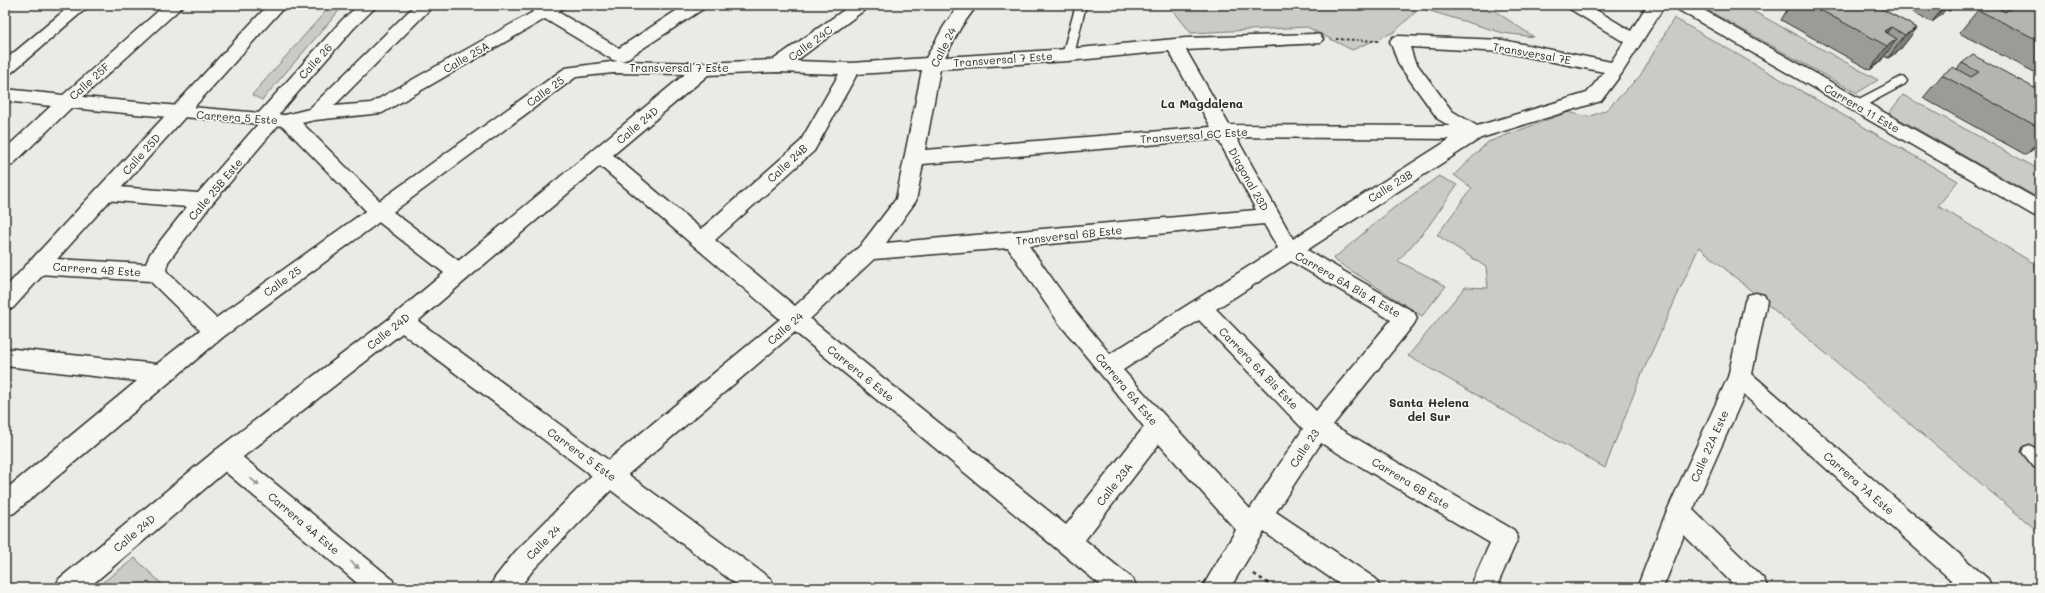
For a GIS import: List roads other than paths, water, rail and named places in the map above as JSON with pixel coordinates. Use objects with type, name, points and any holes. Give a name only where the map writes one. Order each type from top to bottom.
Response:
[{"type":"street","points":[[5,69],[81,5]]},
{"type":"street","name":"Calle 25F","points":[[5,160],[67,101],[175,5]]},
{"type":"street","name":"Calle 25D","points":[[5,302],[277,5]]},
{"type":"street","name":"Calle 26","points":[[275,119],[348,24],[369,5]]},
{"type":"street","points":[[275,119],[315,114],[424,5]]},
{"type":"street","points":[[546,7],[616,61],[697,5]]},
{"type":"street","name":"Calle 24C","points":[[777,66],[862,5]]},
{"type":"street","name":"Calle 24","points":[[503,588],[524,561],[610,474],[795,320],[868,252],[906,201],[932,64],[953,26],[968,5]]},
{"type":"street","points":[[1576,5],[1633,40]]},
{"type":"street","name":"Calle 23B","points":[[1109,367],[1289,250],[1474,133],[1594,97],[1616,69],[1656,5]]},
{"type":"street","name":"Carrera 11 Este","points":[[1683,5],[2040,210]]},
{"type":"street","name":"Calle 25A","points":[[315,114],[375,109],[546,7]]},
{"type":"street","name":"Transversal 7 Este","points":[[571,72],[616,61],[703,69],[777,66],[851,69],[1068,55],[1175,45],[1314,39]]},
{"type":"street","name":"Transversal 7E","points":[[1474,133],[1445,115],[1405,61],[1399,41],[1503,46],[1616,69]]},
{"type":"street","name":"Diagonal 23D","points":[[1175,45],[1289,250]]},
{"type":"street","name":"Calle 24D","points":[[68,588],[225,457],[402,321],[601,156],[703,69]]},
{"type":"street","name":"Calle 24B","points":[[702,240],[807,146],[851,69]]},
{"type":"street","name":"Calle 25","points":[[5,505],[161,374],[215,331],[571,72]]},
{"type":"street","name":"Carrera 5 Este","points":[[5,95],[179,112],[275,119],[378,211],[459,273]]},
{"type":"street","name":"Calle 25B Este","points":[[157,267],[203,201],[275,119]]},
{"type":"street","name":"Transversal 6C Este","points":[[914,158],[1223,132],[1474,133]]},
{"type":"street","name":"Carrera 6 Este","points":[[601,156],[795,320],[1124,588]]},
{"type":"street","points":[[105,193],[203,201]]},
{"type":"street","name":"Transversal 6B Este","points":[[868,252],[1270,216]]},
{"type":"street","name":"Carrera 6A Este","points":[[1014,240],[1039,281],[1159,426],[1256,522],[1367,588]]},
{"type":"street","name":"Carrera 6A Bis A Este","points":[[1289,250],[1406,318]]},
{"type":"street","name":"Carrera 4B Este","points":[[38,266],[157,267]]},
{"type":"street","points":[[157,267],[159,278],[215,331]]},
{"type":"street","name":"Calle 22A Este","points":[[1650,588],[1679,512],[1740,377],[1756,301]]},
{"type":"street","name":"Carrera 6A Bis Este","points":[[1200,308],[1317,428]]},
{"type":"street","name":"Calle 23","points":[[1216,588],[1256,522],[1317,428],[1406,318]]},
{"type":"street","name":"Carrera 5 Este","points":[[402,321],[762,588]]},
{"type":"street","points":[[5,357],[161,374]]},
{"type":"street","name":"Carrera 7A Este","points":[[1740,377],[1979,588]]},
{"type":"street","name":"Calle 23A","points":[[1068,542],[1159,426]]},
{"type":"street","name":"Carrera 6B Este","points":[[1317,428],[1505,538],[1483,588]]},
{"type":"street","name":"Carrera 4A Este","points":[[225,457],[383,588]]},
{"type":"street","points":[[1679,512],[1755,588]]},
{"type":"lane","points":[[1068,55],[1081,5]]},
{"type":"lane","points":[[1857,105],[1901,81]]},
{"type":"district","name":"La Magdalena","points":[[1202,103]]},
{"type":"district","name":"Santa Helena del Sur","points":[[1429,409]]}]
